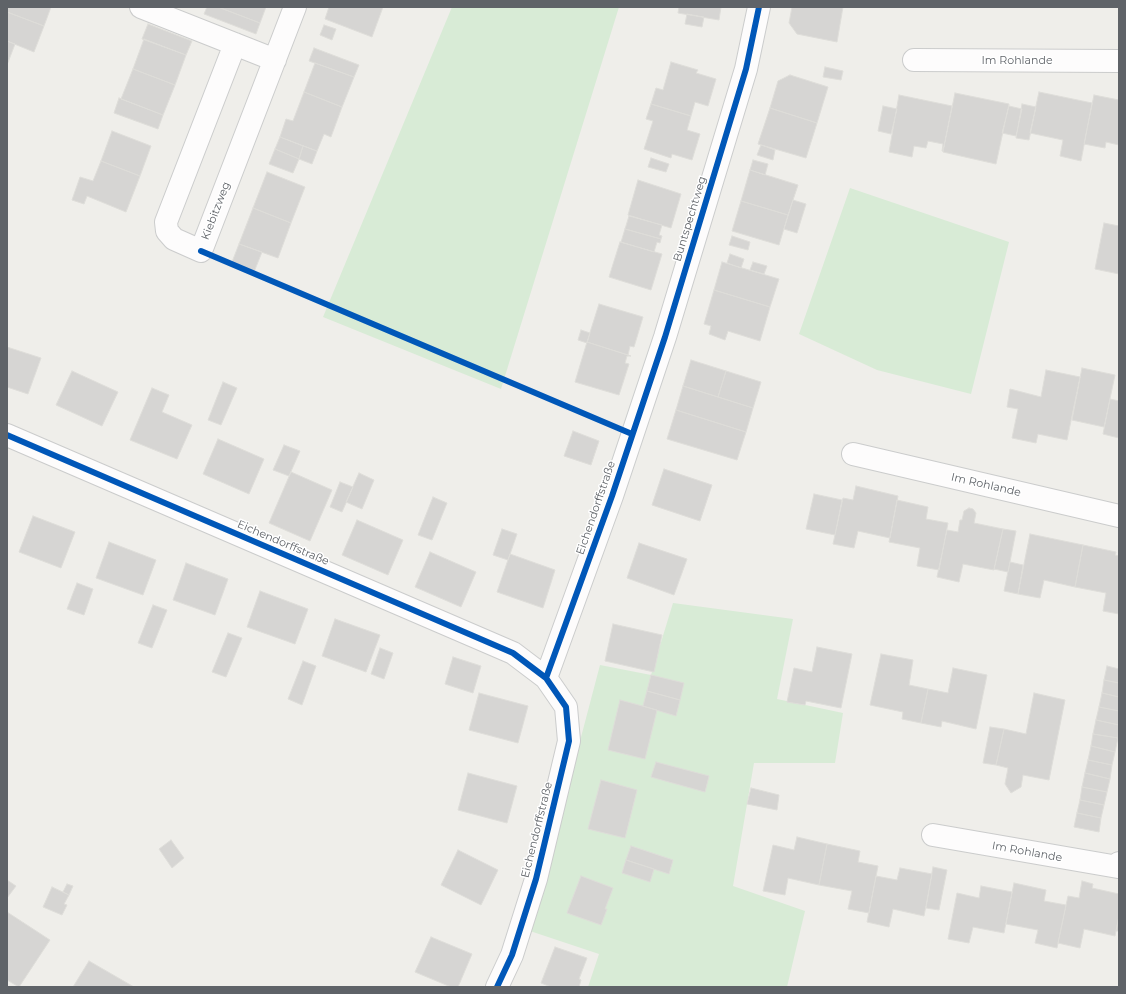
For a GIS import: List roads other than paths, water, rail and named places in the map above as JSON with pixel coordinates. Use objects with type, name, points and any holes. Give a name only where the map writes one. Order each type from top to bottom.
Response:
[{"type":"street","points":[[141,7],[275,60]]},
{"type":"street","name":"Kiebitzweg","points":[[235,44],[166,222],[167,231],[174,239],[201,251],[295,7]]},
{"type":"street","name":"Buntspechtweg","points":[[632,434],[665,337],[742,81],[759,7]]},
{"type":"street","name":"Im Rohlande","points":[[914,60],[1119,61]]},
{"type":"street","name":"Eichendorffstraße","points":[[546,678],[612,496],[632,434]]},
{"type":"street","name":"Eichendorffstraße","points":[[7,435],[513,653],[546,678],[566,707],[569,741],[536,879],[512,955],[496,987]]},
{"type":"street","name":"Im Rohlande","points":[[853,454],[1119,516]]},
{"type":"street","name":"Im Rohlande","points":[[933,835],[1119,866]]}]
